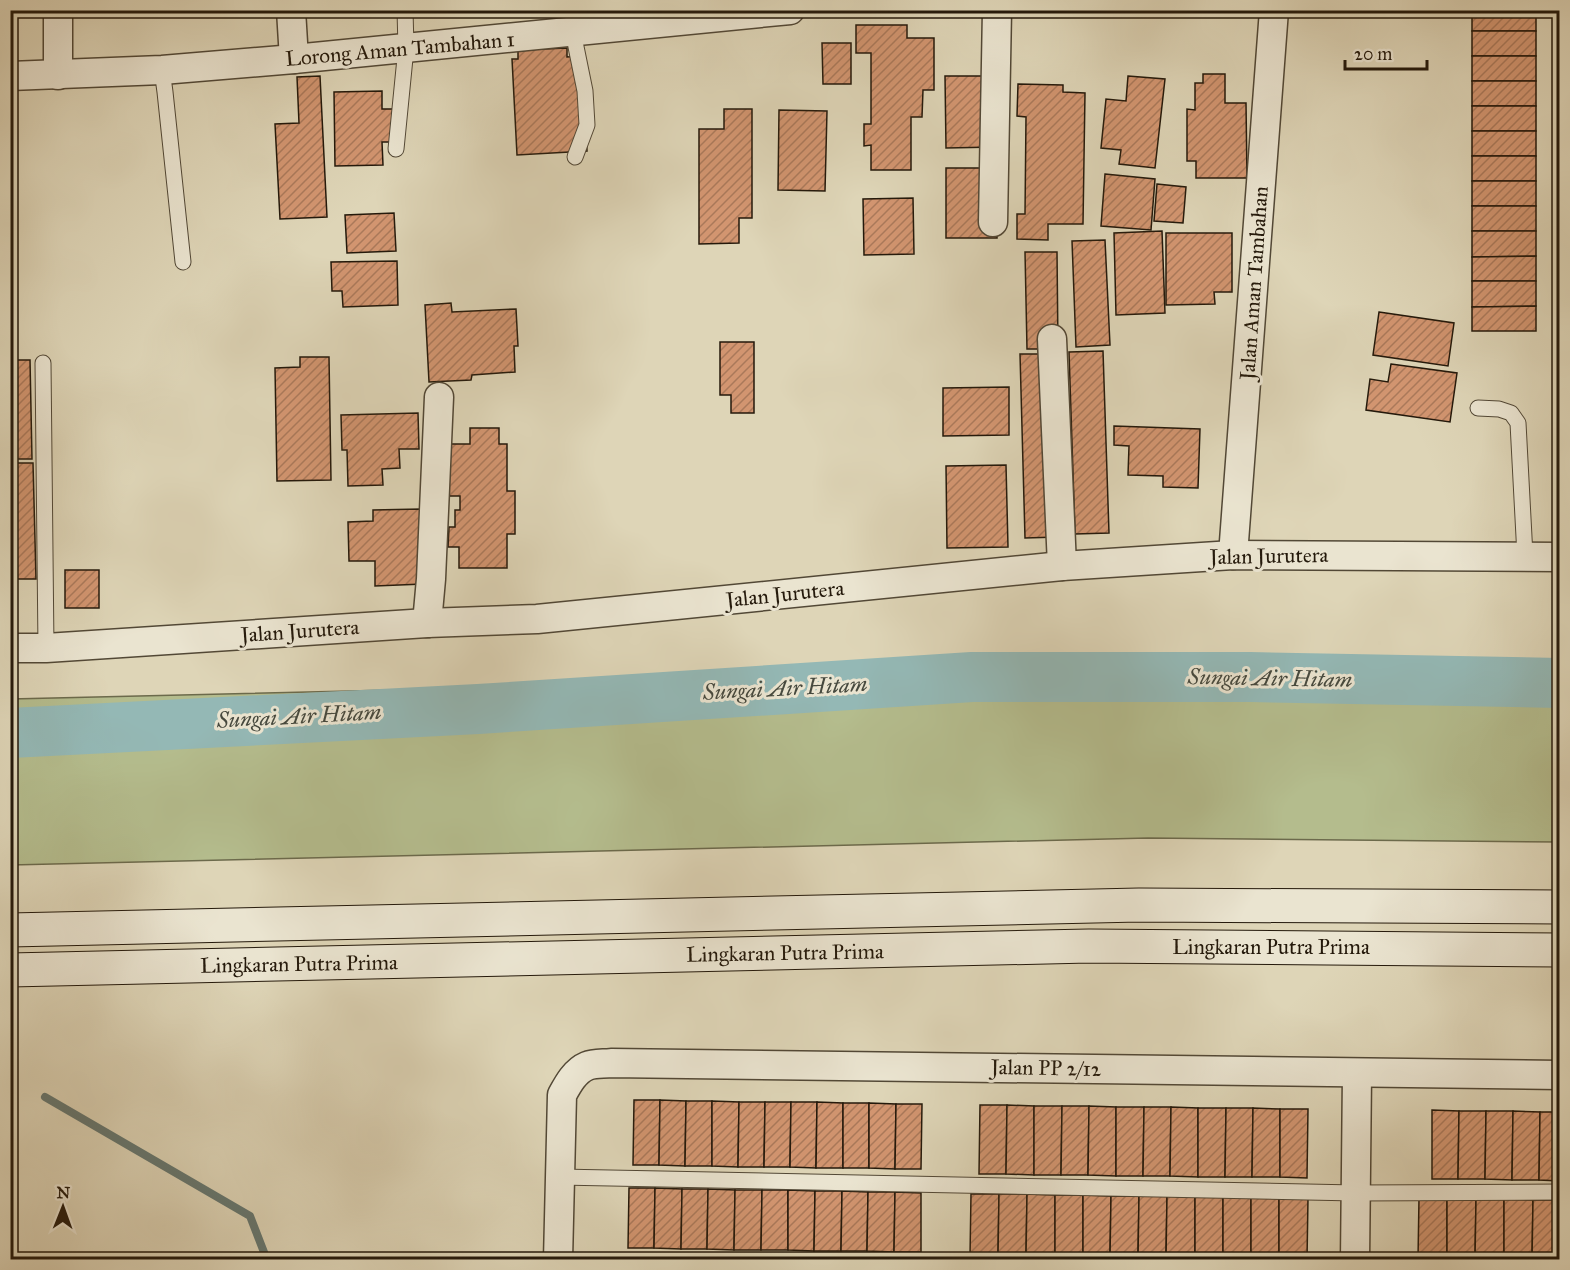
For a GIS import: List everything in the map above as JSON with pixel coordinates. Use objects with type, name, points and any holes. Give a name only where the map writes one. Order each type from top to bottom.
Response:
[{"type":"main road","name":"Lingkaran Putra Prima","points":[[10,930],[1127,905],[1560,907]]},
{"type":"main road","name":"Lingkaran Putra Prima","points":[[10,970],[1077,946],[1560,950]]},
{"type":"street","points":[[57,75],[58,10]]},
{"type":"street","points":[[291,10],[294,59]]},
{"type":"street","name":"Lorong Aman Tambahan 1","points":[[10,76],[162,70],[294,59],[790,10]]},
{"type":"street","points":[[993,222],[998,10]]},
{"type":"street","name":"Jalan Aman Tambahan","points":[[1233,555],[1274,10]]},
{"type":"street","points":[[1052,339],[1062,566]]},
{"type":"street","points":[[427,623],[439,397]]},
{"type":"street","name":"Jalan Jurutera","points":[[10,648],[46,648],[427,623],[537,619],[1062,566],[1233,555],[1560,557]]},
{"type":"street","name":"Jalan PP 2/12","points":[[558,1260],[562,1095],[569,1082],[587,1066],[611,1063],[1560,1076]]},
{"type":"street","points":[[1355,1260],[1358,1074]]},
{"type":"lane","points":[[396,149],[406,48],[405,10]]},
{"type":"lane","points":[[573,32],[585,91],[587,125],[575,158]]},
{"type":"lane","points":[[162,70],[183,262]]},
{"type":"lane","points":[[43,363],[46,648]]},
{"type":"lane","points":[[1478,408],[1499,409],[1510,413],[1518,423],[1525,556]]},
{"type":"lane","points":[[559,1177],[1356,1193],[1560,1192]]},
{"type":"green space","points":[[1146,672],[1559,675],[1559,842],[1148,838],[11,865],[11,699]]},
{"type":"building","points":[[218,10],[284,10],[284,16],[218,17]]},
{"type":"building","points":[[1472,10],[1536,10],[1536,31],[1472,31]]},
{"type":"building","points":[[856,25],[907,25],[907,38],[934,38],[934,90],[923,90],[922,117],[911,117],[911,170],[871,170],[871,145],[864,146],[864,124],[871,124],[871,53],[856,53]]},
{"type":"building","points":[[1472,31],[1536,31],[1536,56],[1472,56]]},
{"type":"building","points":[[822,43],[851,43],[851,84],[823,84]]},
{"type":"building","points":[[567,48],[567,57],[582,56],[587,151],[517,155],[512,59],[518,59],[518,50]]},
{"type":"building","points":[[1472,56],[1536,56],[1536,81],[1472,81]]},
{"type":"building","points":[[1203,74],[1225,74],[1225,103],[1246,103],[1247,178],[1196,178],[1196,161],[1187,161],[1187,109],[1195,110],[1195,83],[1203,83]]},
{"type":"building","points":[[320,76],[327,217],[280,219],[275,124],[299,123],[297,77]]},
{"type":"building","points":[[945,76],[995,76],[996,147],[946,148]]},
{"type":"building","points":[[1128,76],[1165,79],[1155,168],[1119,164],[1121,150],[1101,148],[1106,99],[1126,101]]},
{"type":"building","points":[[1472,81],[1536,81],[1536,106],[1472,106]]},
{"type":"building","points":[[1018,84],[1063,85],[1063,92],[1085,93],[1083,224],[1048,224],[1048,240],[1017,239],[1017,214],[1025,214],[1026,117],[1017,116]]},
{"type":"building","points":[[382,91],[382,109],[395,109],[395,142],[382,142],[383,165],[335,166],[334,92]]},
{"type":"building","points":[[1472,106],[1536,106],[1536,131],[1472,131]]},
{"type":"building","points":[[724,109],[752,109],[752,218],[739,218],[739,243],[699,244],[699,129],[724,129]]},
{"type":"building","points":[[779,110],[827,111],[825,191],[778,190]]},
{"type":"building","points":[[1472,131],[1536,131],[1536,156],[1472,156]]},
{"type":"building","points":[[1472,156],[1536,156],[1536,181],[1472,181]]},
{"type":"building","points":[[946,168],[997,168],[997,238],[946,238]]},
{"type":"building","points":[[1105,174],[1155,179],[1151,230],[1101,226]]},
{"type":"building","points":[[1472,181],[1536,181],[1536,206],[1472,206]]},
{"type":"building","points":[[1157,184],[1186,187],[1183,223],[1154,221]]},
{"type":"building","points":[[913,198],[914,254],[864,255],[863,199]]},
{"type":"building","points":[[1472,206],[1536,206],[1536,231],[1472,231]]},
{"type":"building","points":[[394,213],[396,251],[347,253],[345,215]]},
{"type":"building","points":[[1162,231],[1165,313],[1116,315],[1114,233]]},
{"type":"building","points":[[1472,231],[1536,231],[1536,256],[1472,257]]},
{"type":"building","points":[[1166,233],[1232,233],[1232,292],[1214,292],[1215,304],[1166,305]]},
{"type":"building","points":[[1105,240],[1110,345],[1076,347],[1072,241]]},
{"type":"building","points":[[1025,252],[1057,252],[1058,349],[1027,349]]},
{"type":"building","points":[[1536,256],[1536,281],[1472,281],[1472,257]]},
{"type":"building","points":[[397,261],[398,305],[343,307],[342,291],[332,291],[331,262]]},
{"type":"building","points":[[1472,281],[1536,281],[1536,306],[1472,307]]},
{"type":"building","points":[[451,303],[452,312],[516,309],[518,346],[514,346],[515,372],[472,375],[471,380],[429,382],[425,305]]},
{"type":"building","points":[[1536,306],[1536,331],[1472,331],[1472,307]]},
{"type":"building","points":[[1379,312],[1454,323],[1448,366],[1373,355]]},
{"type":"building","points":[[720,342],[754,342],[754,413],[731,413],[731,395],[720,395]]},
{"type":"building","points":[[1103,351],[1109,533],[1075,534],[1069,352]]},
{"type":"building","points":[[1020,354],[1054,354],[1058,537],[1025,538]]},
{"type":"building","points":[[300,357],[329,357],[331,480],[277,481],[275,368],[300,367]]},
{"type":"building","points":[[10,360],[30,360],[32,459],[10,459]]},
{"type":"building","points":[[1391,364],[1457,373],[1450,422],[1366,410],[1370,379],[1388,382]]},
{"type":"building","points":[[1009,387],[1009,435],[943,436],[943,388]]},
{"type":"building","points":[[418,413],[419,449],[399,449],[400,468],[382,469],[383,485],[348,486],[347,450],[342,450],[341,415]]},
{"type":"building","points":[[1114,426],[1200,429],[1198,488],[1163,487],[1163,476],[1128,475],[1129,446],[1114,445]]},
{"type":"building","points":[[470,428],[499,428],[499,444],[507,444],[507,491],[515,491],[515,534],[507,534],[507,568],[459,568],[459,547],[448,547],[449,527],[455,527],[455,510],[460,510],[460,496],[445,496],[445,444],[470,444]]},
{"type":"building","points":[[10,463],[33,463],[36,579],[10,579]]},
{"type":"building","points":[[1006,465],[1008,547],[947,548],[946,466]]},
{"type":"building","points":[[421,509],[423,584],[375,586],[375,561],[349,561],[348,522],[373,521],[373,510]]},
{"type":"building","points":[[65,570],[99,570],[99,608],[65,608]]},
{"type":"building","points":[[634,1100],[660,1100],[659,1165],[633,1165]]},
{"type":"building","points":[[660,1100],[686,1101],[685,1166],[659,1165]]},
{"type":"building","points":[[686,1101],[712,1101],[712,1166],[685,1166]]},
{"type":"building","points":[[712,1101],[739,1102],[738,1167],[712,1166]]},
{"type":"building","points":[[739,1102],[765,1102],[764,1167],[738,1167]]},
{"type":"building","points":[[765,1102],[791,1102],[790,1167],[764,1167]]},
{"type":"building","points":[[791,1102],[817,1102],[816,1168],[790,1167]]},
{"type":"building","points":[[817,1102],[843,1103],[843,1168],[816,1168]]},
{"type":"building","points":[[843,1103],[869,1103],[869,1168],[843,1168]]},
{"type":"building","points":[[869,1103],[896,1104],[895,1169],[869,1168]]},
{"type":"building","points":[[896,1104],[922,1104],[921,1169],[895,1169]]},
{"type":"building","points":[[980,1105],[1007,1105],[1006,1174],[979,1174]]},
{"type":"building","points":[[1007,1105],[1034,1106],[1034,1175],[1006,1174]]},
{"type":"building","points":[[1034,1106],[1062,1106],[1061,1175],[1034,1175]]},
{"type":"building","points":[[1062,1106],[1089,1106],[1088,1175],[1061,1175]]},
{"type":"building","points":[[1089,1106],[1116,1107],[1116,1176],[1088,1175]]},
{"type":"building","points":[[1116,1107],[1144,1107],[1143,1176],[1116,1176]]},
{"type":"building","points":[[1144,1107],[1171,1107],[1170,1176],[1143,1176]]},
{"type":"building","points":[[1171,1107],[1198,1108],[1198,1177],[1170,1176]]},
{"type":"building","points":[[1198,1108],[1226,1108],[1225,1177],[1198,1177]]},
{"type":"building","points":[[1226,1108],[1253,1108],[1252,1177],[1225,1177]]},
{"type":"building","points":[[1253,1108],[1280,1109],[1280,1177],[1252,1177]]},
{"type":"building","points":[[1280,1109],[1308,1109],[1307,1178],[1280,1177]]},
{"type":"building","points":[[1432,1110],[1459,1111],[1458,1179],[1432,1179]]},
{"type":"building","points":[[1459,1111],[1486,1111],[1485,1179],[1458,1179]]},
{"type":"building","points":[[1486,1111],[1513,1111],[1512,1180],[1485,1179]]},
{"type":"building","points":[[1513,1111],[1540,1112],[1539,1180],[1512,1180]]},
{"type":"building","points":[[1540,1112],[1560,1112],[1560,1181],[1539,1180]]},
{"type":"building","points":[[629,1188],[655,1188],[654,1248],[628,1248]]},
{"type":"building","points":[[655,1188],[682,1189],[681,1249],[654,1248]]},
{"type":"building","points":[[682,1189],[708,1189],[707,1249],[681,1249]]},
{"type":"building","points":[[708,1189],[735,1190],[734,1250],[707,1249]]},
{"type":"building","points":[[735,1190],[762,1190],[761,1250],[734,1250]]},
{"type":"building","points":[[762,1190],[788,1190],[788,1250],[761,1250]]},
{"type":"building","points":[[788,1190],[815,1191],[814,1251],[788,1250]]},
{"type":"building","points":[[815,1191],[842,1191],[841,1251],[814,1251]]},
{"type":"building","points":[[842,1191],[868,1192],[867,1251],[841,1251]]},
{"type":"building","points":[[868,1192],[895,1192],[894,1252],[867,1251]]},
{"type":"building","points":[[895,1192],[921,1193],[921,1252],[894,1252]]},
{"type":"building","points":[[971,1194],[999,1194],[998,1256],[970,1256]]},
{"type":"building","points":[[999,1194],[1027,1194],[1026,1256],[998,1256]]},
{"type":"building","points":[[1027,1194],[1055,1195],[1055,1257],[1026,1256]]},
{"type":"building","points":[[1055,1195],[1083,1195],[1083,1257],[1055,1257]]},
{"type":"building","points":[[1083,1195],[1111,1196],[1110,1257],[1083,1257]]},
{"type":"building","points":[[1111,1196],[1139,1196],[1138,1258],[1110,1257]]},
{"type":"building","points":[[1139,1196],[1167,1196],[1166,1258],[1138,1258]]},
{"type":"building","points":[[1167,1196],[1195,1197],[1195,1259],[1166,1258]]},
{"type":"building","points":[[1195,1197],[1223,1197],[1223,1259],[1195,1259]]},
{"type":"building","points":[[1223,1197],[1251,1197],[1251,1259],[1223,1259]]},
{"type":"building","points":[[1251,1197],[1279,1197],[1279,1259],[1251,1259]]},
{"type":"building","points":[[1279,1197],[1308,1198],[1307,1260],[1279,1259]]},
{"type":"building","points":[[1419,1198],[1447,1199],[1447,1259],[1418,1259]]},
{"type":"building","points":[[1447,1199],[1476,1199],[1475,1259],[1447,1259]]},
{"type":"building","points":[[1476,1199],[1504,1199],[1504,1260],[1475,1259]]},
{"type":"building","points":[[1504,1199],[1533,1200],[1532,1260],[1504,1260]]},
{"type":"building","points":[[1533,1200],[1560,1200],[1560,1260],[1532,1260]]},
{"type":"waterway","name":"Sungai Air Hitam","points":[[10,733],[478,709],[972,677],[1250,677],[1560,683]]},
{"type":"waterway","points":[[45,1097],[250,1216],[267,1260]]}]
